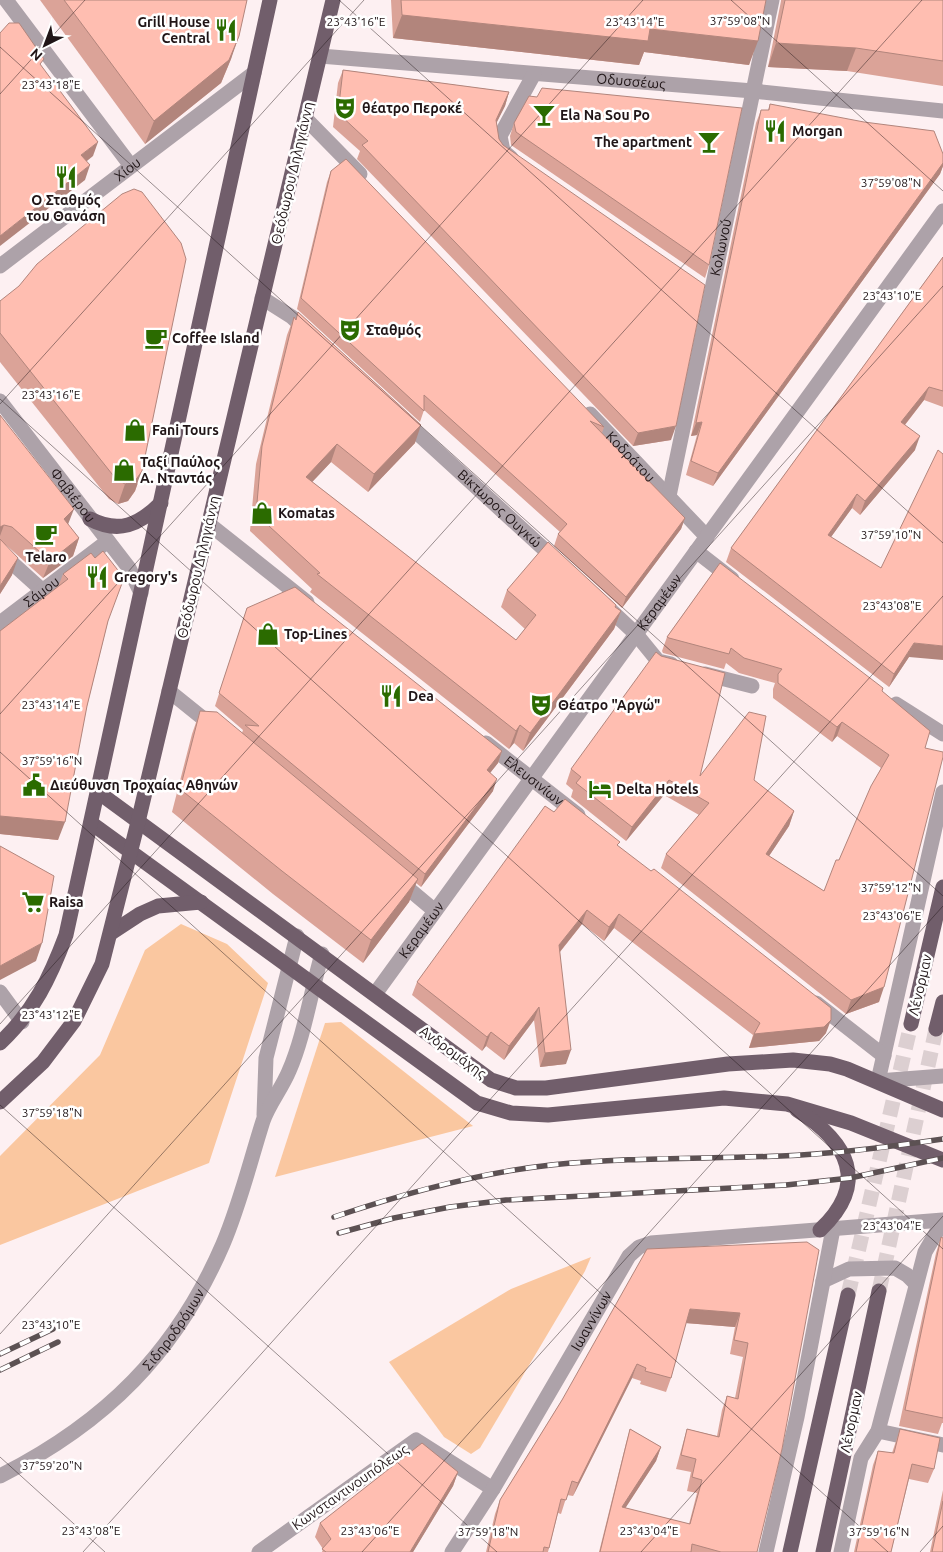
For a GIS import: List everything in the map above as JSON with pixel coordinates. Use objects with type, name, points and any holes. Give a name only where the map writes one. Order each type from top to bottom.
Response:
[{"type":"main road","points":[[0,1043],[22,1022],[54,966],[60,951],[92,823],[270,0]]},
{"type":"main road","name":"Θεόδωρου Δηληγιάννη","points":[[0,1102],[43,1062],[74,1021],[102,964],[131,852],[333,0]]},
{"type":"main road","points":[[90,519],[111,526],[139,523],[161,504]]},
{"type":"main road","name":"Ανδρομάχης","points":[[98,792],[298,936],[491,1080],[516,1088],[555,1087],[728,1064],[774,1060],[830,1064],[878,1081]]},
{"type":"main road","name":"Ανδρομάχης","points":[[92,823],[478,1103],[511,1113],[548,1115],[687,1100],[724,1098],[787,1104]]},
{"type":"main road","name":"Λένορμαν","points":[[911,1024],[943,887]]},
{"type":"main road","points":[[111,933],[140,914],[158,906],[201,902]]},
{"type":"main road","name":"Λένορμαν","points":[[936,1029],[943,1002]]},
{"type":"main road","points":[[878,1081],[943,1110]]},
{"type":"main road","points":[[787,1104],[851,1123],[943,1160]]},
{"type":"main road","points":[[787,1104],[810,1118],[830,1136],[842,1153],[847,1165],[850,1178],[847,1192],[827,1230]]},
{"type":"main road","name":"Λένορμαν","points":[[823,1552],[879,1291]]},
{"type":"main road","points":[[790,1552],[848,1295]]},
{"type":"street","points":[[6,0],[131,166]]},
{"type":"street","name":"Κολωνού","points":[[669,496],[772,0]]},
{"type":"street","name":"Οδυσσέως","points":[[320,56],[753,91],[943,111]]},
{"type":"street","name":"Χίου","points":[[0,266],[254,72]]},
{"type":"street","points":[[525,168],[503,151],[500,136],[534,74]]},
{"type":"street","points":[[305,118],[367,182]]},
{"type":"street","name":"Κεραμέων","points":[[375,994],[943,211]]},
{"type":"street","points":[[695,283],[711,294]]},
{"type":"street","points":[[262,298],[292,317],[321,344]]},
{"type":"street","name":"Φαβιέρου","points":[[0,401],[128,568],[141,592]]},
{"type":"street","name":"Κοδράτου","points":[[580,403],[707,537]]},
{"type":"street","name":"Βίκτωρος Ουγκώ","points":[[394,412],[570,573]]},
{"type":"street","points":[[209,524],[317,610]]},
{"type":"street","name":"Σάμου","points":[[0,623],[108,541]]},
{"type":"street","points":[[0,552],[43,590]]},
{"type":"street","points":[[696,552],[742,587]]},
{"type":"street","points":[[592,594],[636,634],[658,661],[752,686]]},
{"type":"street","points":[[169,690],[230,741]]},
{"type":"street","points":[[881,693],[904,711],[943,734]]},
{"type":"street","name":"Ελευσινίων","points":[[478,736],[590,824]]},
{"type":"street","points":[[943,792],[878,1081],[943,1076]]},
{"type":"street","points":[[390,873],[435,911]]},
{"type":"street","name":"Σιδηροδρόμων","points":[[264,1119],[266,1058],[298,936]]},
{"type":"street","name":"Σιδηροδρόμων","points":[[0,1476],[48,1450],[88,1422],[114,1400],[155,1360],[184,1317],[223,1243],[240,1197],[264,1119],[290,1070],[322,954]]},
{"type":"street","points":[[0,992],[22,1022]]},
{"type":"street","points":[[802,992],[884,1056]]},
{"type":"street","points":[[766,1552],[797,1417],[823,1282],[827,1230],[943,1220]]},
{"type":"street","points":[[841,1552],[861,1458],[878,1431],[925,1252],[943,1220]]},
{"type":"street","name":"Ιωαννίνων","points":[[452,1552],[493,1489],[629,1256],[639,1247],[651,1243],[827,1230]]},
{"type":"street","points":[[823,1282],[849,1269],[894,1268],[907,1275],[916,1284]]},
{"type":"street","points":[[878,1431],[943,1445]]},
{"type":"street","name":"Κωνσταντινουπόλεως","points":[[259,1552],[416,1440],[493,1489]]},
{"type":"shaded area","points":[[181,924],[227,944],[268,983],[209,1163],[0,1245],[0,1156],[100,1055],[145,950]]},
{"type":"shaded area","points":[[341,1022],[473,1126],[275,1177],[325,1023]]},
{"type":"shaded area","points":[[591,1257],[585,1271],[480,1448],[471,1454],[444,1437],[389,1362],[511,1289]]},
{"type":"building","points":[[64,0],[247,0],[239,36],[229,60],[154,121]]},
{"type":"building","points":[[401,0],[766,0],[758,41],[650,29],[648,41],[402,15]]},
{"type":"building","points":[[785,0],[943,0],[943,61],[856,48],[776,43]]},
{"type":"building","points":[[9,23],[19,23],[44,59],[40,64],[98,142],[81,155],[90,165],[0,236],[0,33]]},
{"type":"building","points":[[343,70],[509,92],[496,120],[499,139],[503,145],[705,285],[676,426],[638,433],[362,145],[368,141],[338,113]]},
{"type":"building","points":[[542,88],[742,108],[709,265],[516,132],[514,123],[529,96],[537,97]]},
{"type":"building","points":[[770,104],[864,122],[934,131],[943,154],[943,163],[718,473],[691,461],[702,422],[696,423],[761,110],[769,110]]},
{"type":"building","points":[[346,159],[604,427],[590,421],[685,518],[626,597],[558,534],[567,524],[424,395],[424,411],[301,298],[331,171]]},
{"type":"building","points":[[134,189],[142,192],[181,243],[186,259],[142,471],[135,481],[125,484],[116,479],[0,333],[0,301],[19,286],[37,264],[122,194]]},
{"type":"building","points":[[943,257],[943,391],[929,387],[901,422],[920,436],[865,501],[857,494],[828,535],[881,568],[938,450],[943,454],[943,646],[914,643],[894,674],[731,548]]},
{"type":"building","points":[[298,312],[421,425],[374,474],[337,444],[306,477],[516,640],[536,615],[507,590],[548,542],[621,611],[530,733],[520,725],[516,731],[317,574],[320,573],[256,514],[262,446],[294,317],[296,320]]},
{"type":"building","points":[[0,415],[74,509],[64,519],[79,538],[50,561],[12,527],[4,525],[0,527]]},
{"type":"building","points":[[0,539],[18,558],[0,586]]},
{"type":"building","points":[[103,551],[124,578],[108,621],[87,706],[65,822],[0,816],[0,631],[68,579],[63,574],[91,553],[95,558]]},
{"type":"building","points":[[720,563],[883,688],[882,691],[930,731],[925,748],[943,752],[884,987],[851,1000],[666,854],[709,803],[669,780],[632,827],[576,783],[581,777],[571,769],[656,652],[661,656],[725,673],[700,776],[749,712],[766,716],[754,780],[794,811],[766,854],[824,891],[836,860],[839,860],[871,786],[889,755],[842,722],[837,727],[778,683],[778,674],[782,669],[744,658],[731,648],[729,654],[667,637]]},
{"type":"building","points":[[295,587],[502,751],[487,770],[497,779],[425,874],[245,725],[259,726],[219,693],[247,608]]},
{"type":"building","points":[[200,711],[217,712],[418,879],[371,940],[180,789]]},
{"type":"building","points":[[565,799],[620,842],[617,845],[651,871],[654,869],[831,1008],[831,1020],[824,1027],[754,1034],[760,1023],[619,914],[609,927],[587,910],[559,945],[571,1050],[545,1053],[539,1007],[509,1046],[491,1032],[487,1037],[417,982],[545,806],[554,812]]},
{"type":"building","points":[[0,846],[54,876],[42,943],[0,966]]},
{"type":"building","points":[[941,1237],[943,1238],[943,1418],[905,1410]]},
{"type":"building","points":[[807,1242],[819,1250],[782,1449],[757,1552],[721,1552],[692,1544],[691,1552],[600,1552],[630,1429],[661,1447],[622,1507],[690,1524],[702,1480],[692,1477],[696,1459],[681,1455],[687,1429],[719,1437],[727,1396],[738,1399],[748,1343],[734,1340],[740,1313],[690,1309],[671,1378],[645,1371],[646,1368],[637,1364],[578,1483],[572,1481],[566,1500],[561,1499],[549,1548],[544,1547],[543,1552],[488,1552],[500,1500],[562,1400],[647,1249]]},
{"type":"building","points":[[900,1429],[940,1438],[934,1469],[912,1464],[891,1552],[856,1552],[878,1451],[894,1453]]},
{"type":"building","points":[[422,1443],[458,1472],[410,1552],[326,1552],[322,1549],[331,1539],[320,1523]]},
{"type":"building","points":[[943,1501],[943,1552],[932,1552]]},
{"type":"tunnel","points":[[848,1295],[911,1024]]},
{"type":"tunnel","points":[[879,1291],[936,1029]]},
{"type":"railway","points":[[334,1217],[441,1185],[496,1173],[551,1165],[637,1159],[802,1155],[862,1150],[943,1139]]},
{"type":"railway","points":[[339,1233],[394,1218],[450,1207],[506,1200],[786,1185],[850,1178],[943,1158]]},
{"type":"railway","points":[[0,1354],[53,1329]]},
{"type":"railway","points":[[0,1370],[58,1342]]},
{"type":"place","name":"Grill House Central","points":[[226,30]]},
{"type":"place","name":"θέατρο Περοκέ","points":[[345,108]]},
{"type":"place","name":"Ela Na Sou Po","points":[[544,115]]},
{"type":"place","name":"Morgan","points":[[775,131]]},
{"type":"place","name":"The apartment","points":[[709,142]]},
{"type":"place","name":"Ο Σταθμός του Θανάση","points":[[66,177]]},
{"type":"place","name":"Σταθμός","points":[[350,330]]},
{"type":"place","name":"Coffee Island","points":[[156,338]]},
{"type":"place","name":"Fani Tours","points":[[135,430]]},
{"type":"place","name":"Ταξί Παύλος Α. Νταντάς","points":[[124,470]]},
{"type":"place","name":"Komatas","points":[[262,513]]},
{"type":"place","name":"Telaro","points":[[46,534]]},
{"type":"place","name":"Gregory's","points":[[97,577]]},
{"type":"place","name":"Top-Lines","points":[[268,634]]},
{"type":"place","name":"Dea","points":[[391,696]]},
{"type":"place","name":"Θέατρο \"Αργώ\"","points":[[541,705]]},
{"type":"place","name":"Διεύθυνση Τροχαίας Αθηνών","points":[[34,785]]},
{"type":"place","name":"Delta Hotels","points":[[600,789]]},
{"type":"place","name":"Raisa","points":[[33,902]]}]
